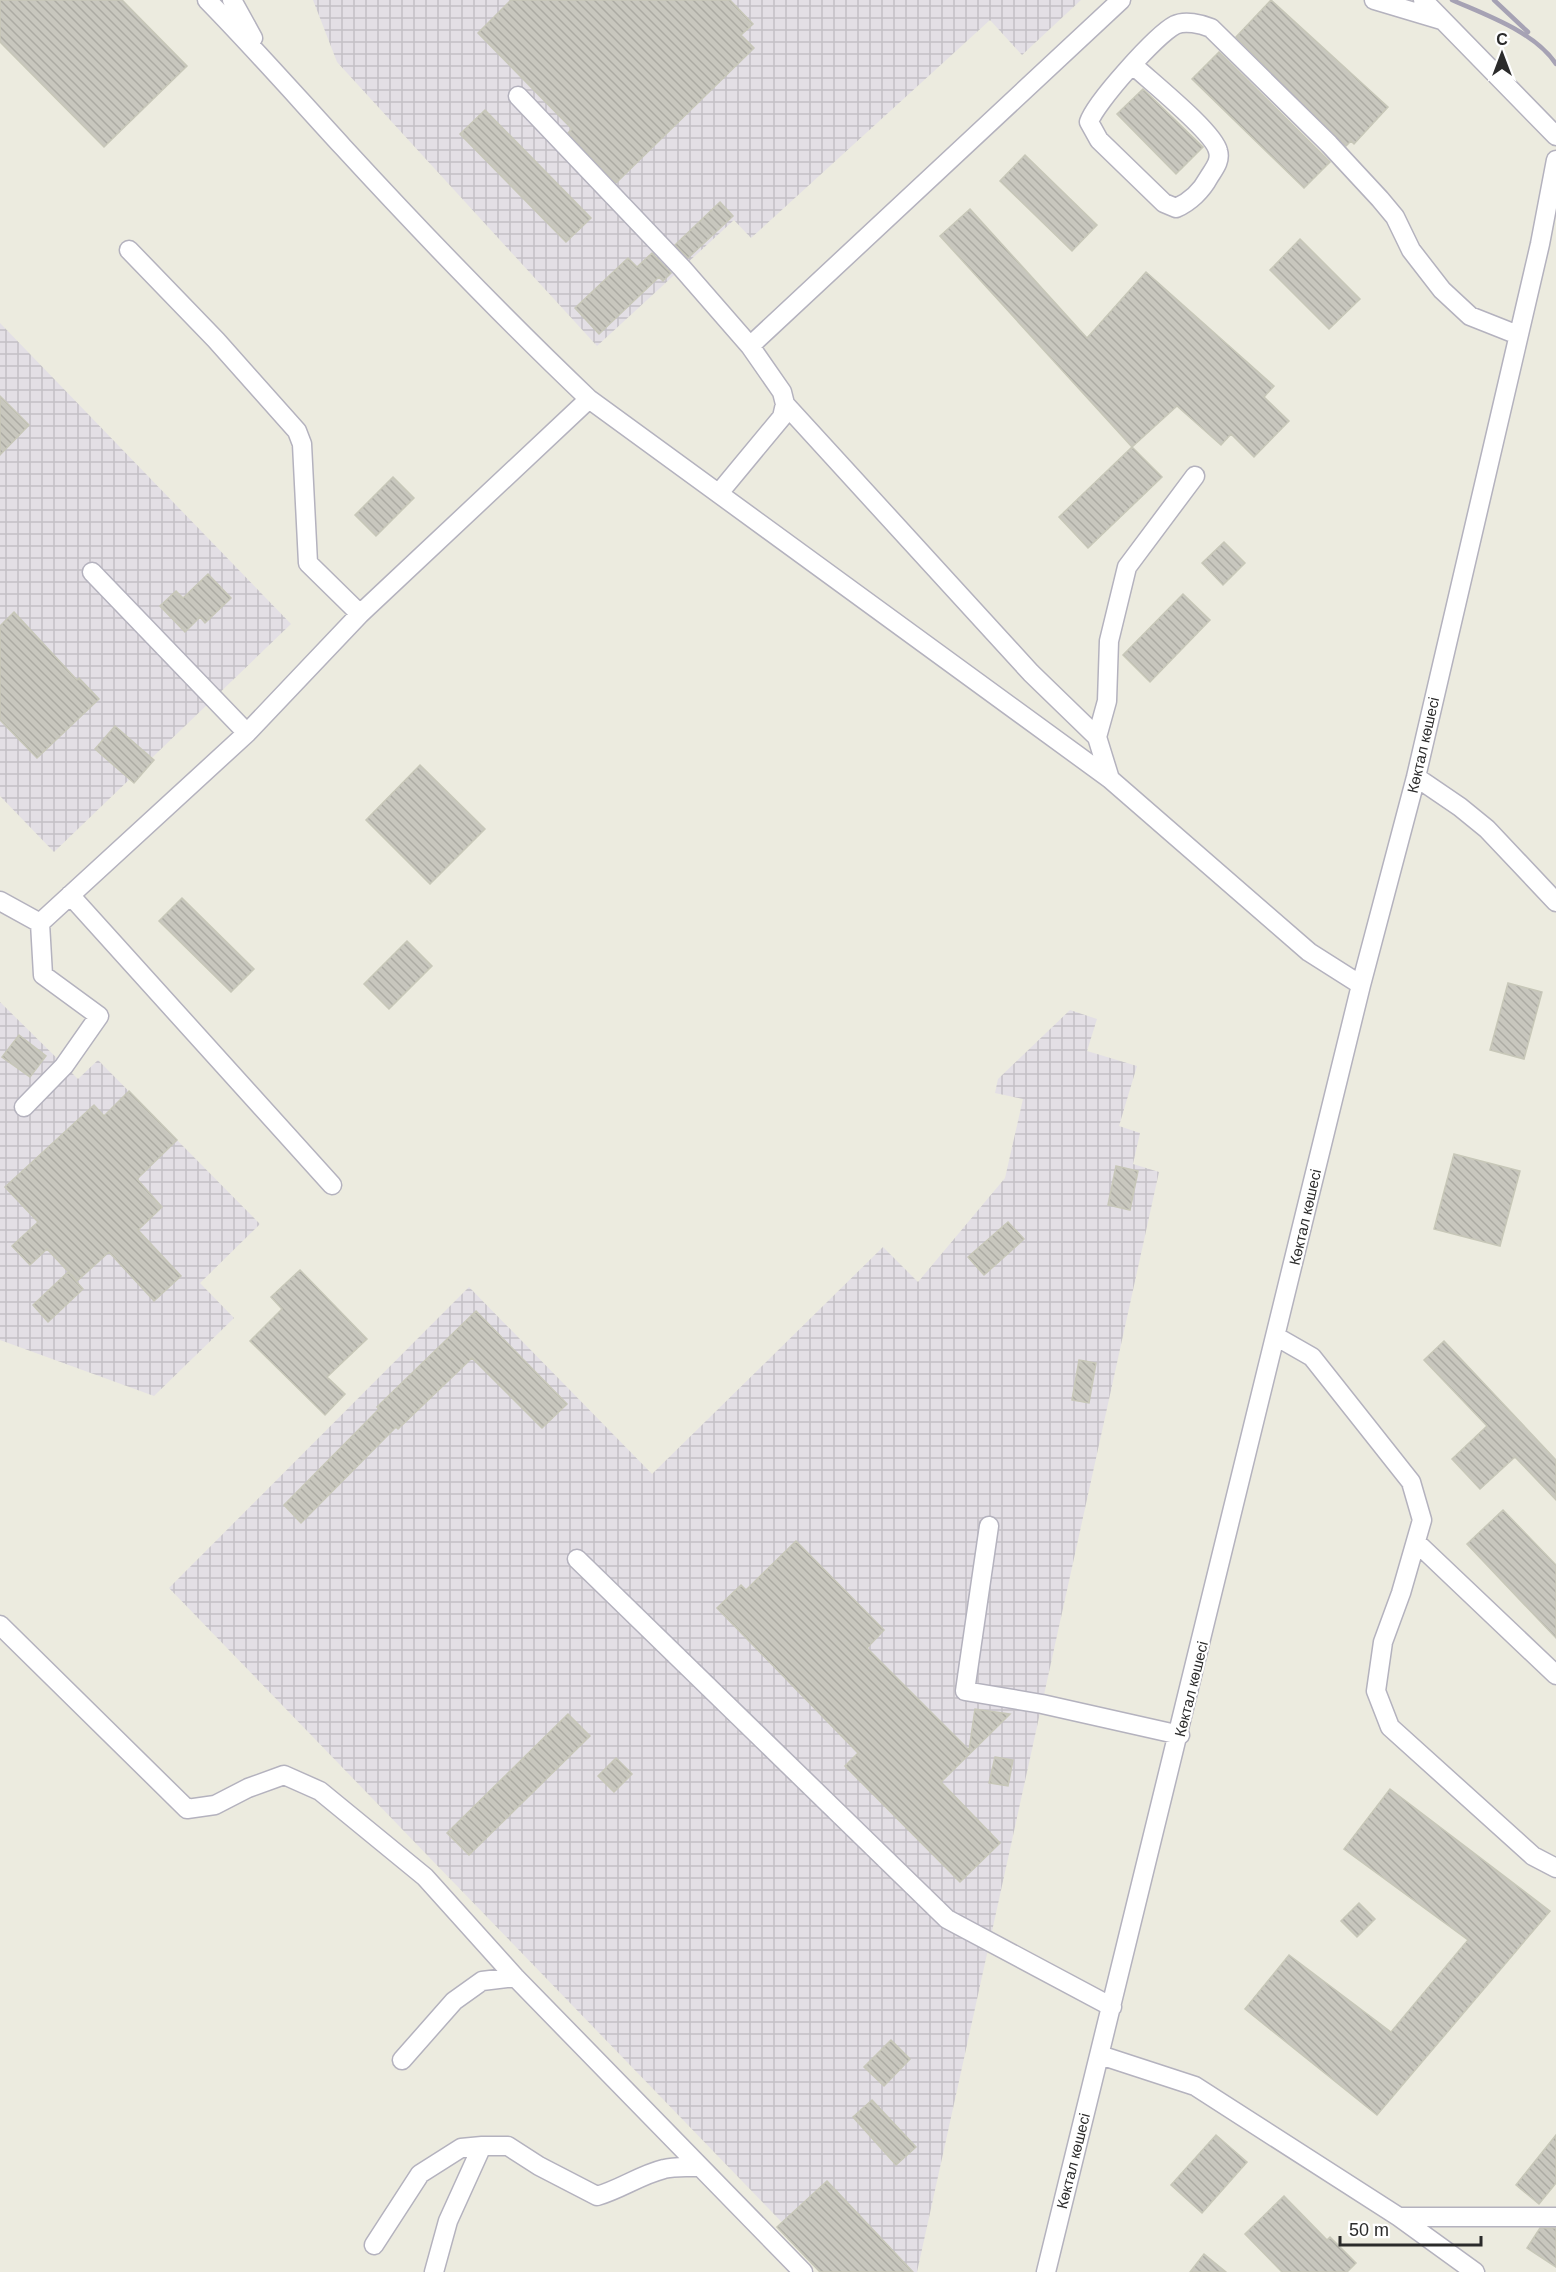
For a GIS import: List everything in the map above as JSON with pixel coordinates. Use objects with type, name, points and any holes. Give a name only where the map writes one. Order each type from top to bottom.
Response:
[{"type":"street","points":[[207,0],[262,56],[342,146],[504,317],[589,399],[1110,779],[1309,952],[1361,985]]},
{"type":"street","points":[[232,0],[262,56]]},
{"type":"street","points":[[750,346],[1121,0]]},
{"type":"street","points":[[1374,0],[1442,20]]},
{"type":"street","points":[[1423,0],[1556,136]]},
{"type":"street","points":[[1133,65],[1207,133],[1218,150],[1219,161],[1204,186],[1185,204],[1176,208],[1164,203],[1099,141],[1089,122],[1093,111],[1133,65],[1151,45],[1176,24],[1198,24],[1211,28],[1329,144],[1380,199],[1395,217],[1412,250],[1442,290],[1470,316],[1518,335]]},
{"type":"street","points":[[518,96],[682,268],[750,346],[782,392],[785,404],[782,417],[719,494]]},
{"type":"street","name":"Көктал көшесі","points":[[1046,2272],[1180,1735],[1361,985],[1416,777],[1540,244],[1556,160]]},
{"type":"street","points":[[129,250],[216,340],[297,431],[302,444],[308,563],[360,614]]},
{"type":"street","points":[[40,923],[247,733],[360,614],[589,399]]},
{"type":"street","points":[[785,404],[1031,673],[1097,737],[1110,779]]},
{"type":"street","points":[[1097,737],[1107,701],[1109,641],[1126,567],[1195,476]]},
{"type":"street","points":[[92,572],[247,733]]},
{"type":"street","points":[[1416,777],[1487,829],[1556,902]]},
{"type":"street","points":[[70,896],[332,1185]]},
{"type":"street","points":[[2,906],[40,923]]},
{"type":"street","points":[[24,1107],[64,1065],[99,1016],[43,975],[40,923]]},
{"type":"street","points":[[1276,1338],[1312,1357],[1411,1482],[1422,1520],[1383,1642],[1376,1691],[1390,1727],[1533,1856],[1556,1868]]},
{"type":"street","points":[[989,1526],[965,1691],[1042,1704],[1180,1735]]},
{"type":"street","points":[[1416,1542],[1556,1675]]},
{"type":"street","points":[[577,1559],[947,1919],[1112,2007]]},
{"type":"street","points":[[0,1625],[187,1809],[215,1805],[248,1788],[285,1775],[320,1791],[425,1877],[515,1977],[803,2272]]},
{"type":"street","points":[[402,2060],[454,2001],[482,1981],[515,1977]]},
{"type":"street","points":[[1100,2055],[1195,2086],[1399,2217],[1475,2272]]},
{"type":"street","points":[[434,2272],[448,2221],[482,2146]]},
{"type":"street","points":[[374,2245],[420,2174],[461,2148],[508,2146],[539,2166],[597,2196],[619,2190],[644,2176],[666,2168],[698,2167]]},
{"type":"street","points":[[1399,2217],[1556,2217]]},
{"type":"shaded area","points":[[313,0],[1081,0],[1022,55],[990,20],[751,238],[734,220],[597,346],[337,62]]},
{"type":"shaded area","points":[[0,323],[291,624],[54,852],[0,796]]},
{"type":"shaded area","points":[[0,1002],[78,1079],[98,1060],[260,1224],[200,1283],[234,1318],[154,1396],[0,1340]]},
{"type":"shaded area","points":[[1070,1010],[1097,1019],[1087,1051],[1137,1066],[1119,1126],[1140,1133],[1133,1164],[1159,1172],[917,2272],[830,2272],[169,1588],[469,1287],[652,1474],[883,1247],[918,1282],[1005,1178],[1023,1099],[995,1093],[998,1079]]},
{"type":"building","points":[[0,0],[122,0],[187,66],[104,147],[0,42]]},
{"type":"building","points":[[511,0],[730,0],[753,24],[741,35],[754,48],[616,183],[568,133],[572,129],[478,33]]},
{"type":"building","points":[[1271,0],[1388,107],[1354,144],[1351,141],[1346,146],[1236,37]]},
{"type":"building","points":[[1219,52],[1330,162],[1304,188],[1192,79]]},
{"type":"building","points":[[1143,89],[1203,147],[1176,174],[1117,114]]},
{"type":"building","points":[[485,110],[591,218],[566,242],[460,134]]},
{"type":"building","points":[[1025,155],[1097,225],[1072,251],[1000,181]]},
{"type":"building","points":[[720,202],[733,216],[688,258],[675,245]]},
{"type":"building","points":[[970,209],[1087,338],[1146,272],[1274,386],[1264,397],[1289,421],[1254,457],[1231,434],[1221,445],[1177,406],[1132,447],[940,236]]},
{"type":"building","points":[[1300,239],[1360,299],[1329,329],[1270,270]]},
{"type":"building","points":[[652,253],[671,273],[663,281],[659,277],[599,334],[575,308],[628,258],[637,267]]},
{"type":"building","points":[[0,396],[29,425],[0,455]]},
{"type":"building","points":[[1132,447],[1162,477],[1088,548],[1059,517]]},
{"type":"building","points":[[393,477],[414,498],[376,536],[355,515]]},
{"type":"building","points":[[1224,542],[1245,563],[1223,585],[1202,563]]},
{"type":"building","points":[[208,574],[231,598],[205,623],[200,617],[185,632],[160,606],[176,591],[183,598]]},
{"type":"building","points":[[1183,594],[1210,620],[1150,682],[1123,655]]},
{"type":"building","points":[[14,612],[77,680],[79,678],[99,699],[37,758],[0,720],[0,626]]},
{"type":"building","points":[[115,726],[154,760],[134,783],[95,749]]},
{"type":"building","points":[[420,765],[485,829],[430,884],[366,820]]},
{"type":"building","points":[[182,898],[254,969],[231,992],[159,921]]},
{"type":"building","points":[[407,941],[432,966],[389,1009],[364,984]]},
{"type":"building","points":[[1508,983],[1542,992],[1524,1059],[1490,1050]]},
{"type":"building","points":[[19,1035],[46,1056],[30,1077],[2,1057]]},
{"type":"building","points":[[129,1091],[177,1140],[137,1179],[162,1207],[138,1230],[181,1276],[154,1301],[109,1252],[77,1281],[47,1249],[30,1265],[12,1246],[38,1222],[5,1187],[94,1105],[104,1116]]},
{"type":"building","points":[[1454,1154],[1520,1171],[1500,1246],[1434,1229]]},
{"type":"building","points":[[1116,1166],[1138,1171],[1130,1210],[1108,1205]]},
{"type":"building","points":[[1008,1222],[1024,1239],[984,1275],[968,1257]]},
{"type":"building","points":[[300,1270],[367,1339],[327,1377],[345,1394],[325,1415],[250,1341],[282,1309],[271,1297]]},
{"type":"building","points":[[68,1272],[83,1289],[48,1322],[33,1305]]},
{"type":"building","points":[[476,1311],[567,1404],[542,1428],[472,1358],[398,1429],[396,1427],[301,1523],[284,1505],[379,1409],[377,1407]]},
{"type":"building","points":[[1444,1341],[1556,1460],[1556,1500],[1515,1457],[1480,1489],[1452,1459],[1487,1426],[1424,1360]]},
{"type":"building","points":[[1079,1360],[1096,1363],[1089,1403],[1072,1400]]},
{"type":"building","points":[[1503,1510],[1556,1565],[1556,1638],[1467,1544]]},
{"type":"building","points":[[796,1541],[884,1630],[867,1648],[969,1750],[975,1709],[1010,1714],[941,1782],[1000,1843],[960,1882],[845,1766],[858,1753],[717,1608],[741,1585],[746,1590]]},
{"type":"building","points":[[568,1714],[590,1736],[469,1855],[447,1833]]},
{"type":"building","points":[[995,1757],[1013,1760],[1008,1786],[989,1783]]},
{"type":"building","points":[[616,1758],[632,1774],[614,1792],[598,1776]]},
{"type":"building","points":[[1390,1789],[1550,1911],[1377,2115],[1245,2009],[1289,1955],[1391,2032],[1468,1940],[1344,1849]]},
{"type":"building","points":[[1359,1903],[1375,1919],[1357,1937],[1341,1921]]},
{"type":"building","points":[[891,2040],[910,2059],[884,2086],[864,2067]]},
{"type":"building","points":[[872,2100],[916,2147],[896,2165],[853,2117]]},
{"type":"building","points":[[1216,2135],[1247,2162],[1202,2213],[1171,2185]]},
{"type":"building","points":[[1556,2135],[1556,2183],[1539,2204],[1516,2185]]},
{"type":"building","points":[[827,2181],[913,2272],[820,2272],[777,2227]]},
{"type":"building","points":[[1284,2196],[1327,2240],[1330,2237],[1356,2263],[1347,2272],[1282,2272],[1245,2234]]},
{"type":"building","points":[[1540,2228],[1556,2228],[1556,2267],[1527,2248]]},
{"type":"building","points":[[1204,2254],[1226,2272],[1190,2272]]},
{"type":"railway","points":[[1452,0],[1494,18],[1523,34],[1536,43],[1556,64]]},
{"type":"railway","points":[[1494,0],[1528,32]]}]
